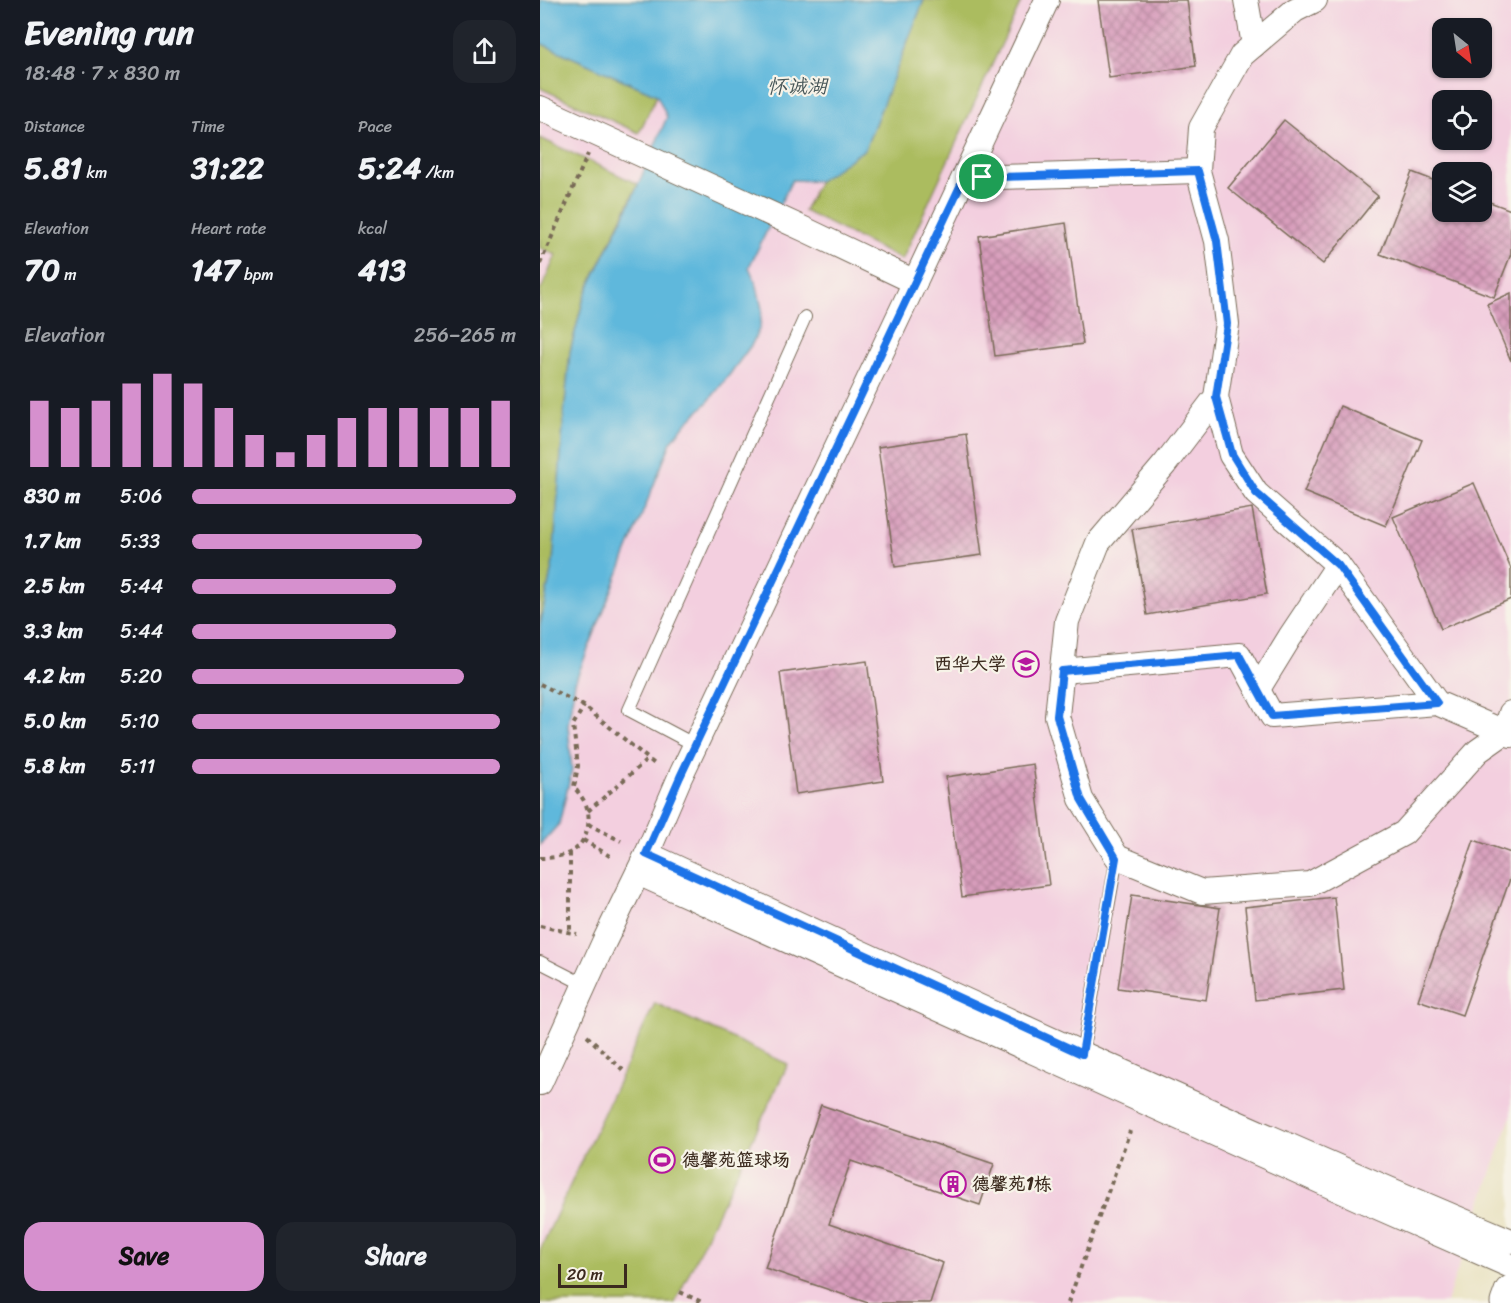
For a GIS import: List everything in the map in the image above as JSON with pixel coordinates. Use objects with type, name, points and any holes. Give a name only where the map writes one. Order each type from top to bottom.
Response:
[{"type":"main road","points":[[1507,1303],[1511,1292]]},
{"type":"street","points":[[540,1083],[695,745],[1047,0]]},
{"type":"street","points":[[1246,0],[1254,45]]},
{"type":"street","points":[[1316,0],[1294,10],[1242,56],[1201,128],[1198,171],[1217,241],[1227,324],[1216,397],[1232,454],[1256,493],[1338,565],[1437,703]]},
{"type":"street","points":[[540,108],[915,282]]},
{"type":"street","points":[[964,178],[1198,171]]},
{"type":"street","points":[[1216,397],[1166,464],[1098,543],[1067,621],[1057,716],[1081,799],[1116,858],[1202,892],[1310,884],[1404,833],[1478,751],[1509,727]]},
{"type":"street","points":[[1258,689],[1338,565]]},
{"type":"street","points":[[1062,671],[1239,655],[1272,716],[1437,703],[1509,727]]},
{"type":"street","points":[[642,864],[1082,1054],[1377,1185],[1511,1241]]},
{"type":"street","points":[[642,864],[1142,1100],[1511,1266]]},
{"type":"lane","points":[[695,745],[629,710],[805,317]]},
{"type":"lane","points":[[1082,1054],[1116,858]]},
{"type":"lane","points":[[540,962],[585,985]]},
{"type":"path","points":[[540,264],[590,150]]},
{"type":"path","points":[[540,684],[584,706],[657,766]]},
{"type":"path","points":[[540,858],[570,853],[585,838],[588,811],[574,787],[578,766],[573,725],[584,706]]},
{"type":"path","points":[[588,811],[648,759]]},
{"type":"path","points":[[588,824],[621,841]]},
{"type":"path","points":[[582,840],[613,858]]},
{"type":"path","points":[[570,853],[570,932]]},
{"type":"path","points":[[540,926],[577,934]]},
{"type":"path","points":[[584,1033],[624,1071]]},
{"type":"path","points":[[1068,1303],[1130,1131]]},
{"type":"path","points":[[680,1292],[704,1303]]},
{"type":"shaded area","name":"西华大学","points":[[540,0],[1511,0],[1511,1116],[1446,1303],[540,1303]]},
{"type":"green space","points":[[924,0],[1022,0],[902,260],[804,211],[819,181],[865,149]]},
{"type":"green space","points":[[540,43],[657,95],[639,133],[540,88]]},
{"type":"green space","points":[[540,138],[638,184],[584,297],[570,352],[553,562],[540,626],[540,292],[556,255],[540,248]]},
{"type":"green space","name":"德馨苑篮球场","points":[[655,1003],[788,1064],[675,1303],[540,1303],[540,1250]]},
{"type":"water","name":"怀诚湖","points":[[540,0],[924,0],[865,149],[819,181],[792,180],[749,267],[757,286],[762,309],[760,327],[752,344],[730,374],[671,442],[575,682],[568,725],[572,770],[559,824],[540,845],[540,626],[553,562],[570,352],[584,297],[631,201],[667,117],[657,95],[540,43]]},
{"type":"building","points":[[1098,0],[1187,0],[1196,66],[1109,78]]},
{"type":"building","points":[[1284,120],[1378,196],[1323,264],[1228,188]]},
{"type":"building","points":[[1412,172],[1432,180],[1432,222],[1492,222],[1492,203],[1511,210],[1511,254],[1494,297],[1380,254]]},
{"type":"building","points":[[1066,223],[1083,344],[995,356],[979,236]]},
{"type":"building","points":[[1511,293],[1511,361],[1487,304]]},
{"type":"building","points":[[1340,406],[1422,440],[1386,526],[1304,492]]},
{"type":"building","points":[[966,434],[982,555],[895,567],[878,447]]},
{"type":"building","points":[[1474,483],[1511,569],[1511,599],[1441,629],[1393,517]]},
{"type":"building","points":[[1252,508],[1267,594],[1147,615],[1132,529]]},
{"type":"building","points":[[867,661],[883,781],[796,794],[780,673]]},
{"type":"building","points":[[1033,764],[1049,885],[962,897],[946,777]]},
{"type":"building","points":[[1474,840],[1511,853],[1511,876],[1462,1015],[1418,1000]]},
{"type":"building","points":[[1132,895],[1220,908],[1206,1000],[1118,988]]},
{"type":"building","points":[[1334,897],[1344,990],[1255,1000],[1245,907]]},
{"type":"building","name":"德馨苑1栋","points":[[821,1105],[994,1164],[980,1205],[851,1161],[829,1224],[943,1263],[930,1303],[868,1303],[765,1268]]},
{"type":"place","name":"西华大学","points":[[1026,664]]},
{"type":"place","name":"德馨苑篮球场","points":[[662,1160]]},
{"type":"place","name":"德馨苑1栋","points":[[953,1184]]},
{"type":"route","points":[[1198,171],[1217,241],[1227,324],[1216,397],[1232,454],[1256,493],[1338,565],[1437,703],[1272,716],[1239,655],[1062,671],[1057,716],[1081,799],[1116,858],[1082,1054],[646,854],[680,777],[964,178],[982,177],[1198,171]]}]
